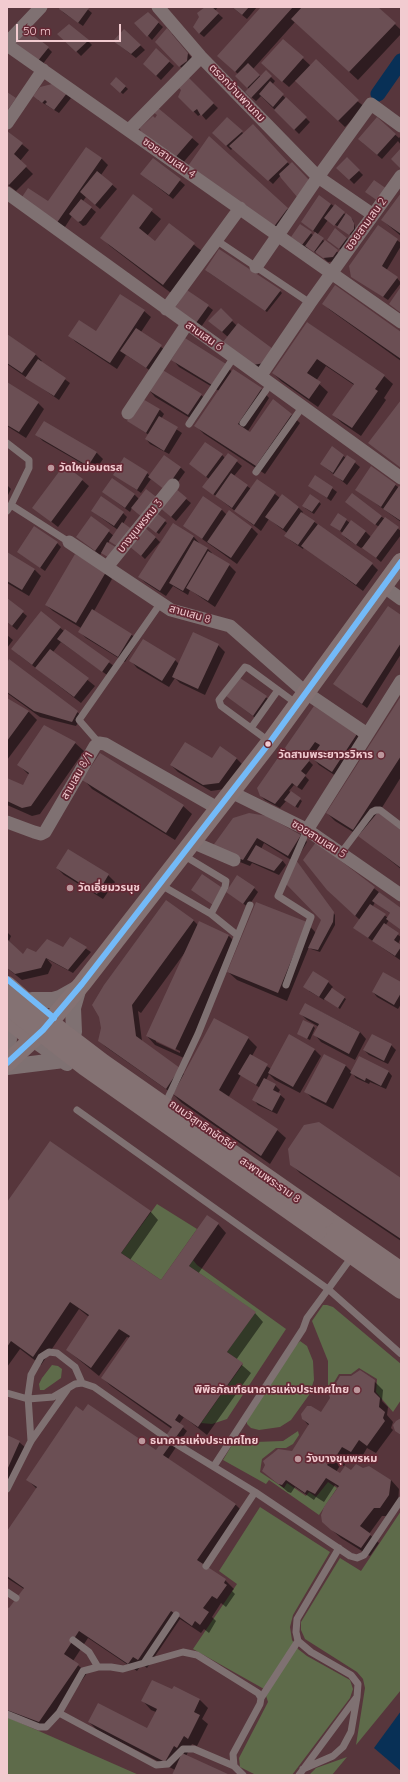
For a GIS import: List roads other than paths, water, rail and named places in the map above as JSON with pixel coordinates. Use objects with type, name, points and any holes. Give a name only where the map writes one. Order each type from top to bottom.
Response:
[{"type":"main road","points":[[7,1063],[54,1018],[79,988],[159,883],[270,742],[401,562]]},
{"type":"main road","name":"ถนนวิสุทธิกษัตริย์","points":[[7,979],[20,992],[54,1018]]},
{"type":"main road","points":[[7,1012],[12,1012],[19,1008],[23,1000],[20,992]]},
{"type":"main road","name":"สะพานพระราม 8","points":[[20,992],[52,1024],[109,1067],[401,1271]]},
{"type":"main road","name":"สะพานพระราม 8","points":[[7,1006],[85,1067],[401,1290]]},
{"type":"main road","points":[[7,1019],[33,1039]]},
{"type":"street","points":[[7,44],[41,7]]},
{"type":"street","name":"ตรอกบ้านพานถม","points":[[158,7],[201,57],[318,177],[372,214]]},
{"type":"street","name":"ซอยสามเสน 4","points":[[7,44],[401,322]]},
{"type":"street","points":[[129,130],[201,57]]},
{"type":"street","points":[[7,123],[43,70]]},
{"type":"street","points":[[256,267],[318,177],[371,104],[401,126]]},
{"type":"street","name":"ซอยสามเสน 2","points":[[331,272],[401,176]]},
{"type":"street","name":"สานเสน 6","points":[[7,193],[401,478]]},
{"type":"street","points":[[166,309],[240,208]]},
{"type":"street","points":[[266,379],[310,303],[331,272]]},
{"type":"street","points":[[128,413],[187,324]]},
{"type":"street","name":"บางขุนพรหม 3","points":[[107,567],[174,485]]},
{"type":"street","name":"สานเสน 8","points":[[69,542],[160,604],[175,611],[230,626],[301,698],[367,734]]},
{"type":"street","points":[[383,586],[401,599]]},
{"type":"street","points":[[307,830],[401,680]]},
{"type":"street","name":"สามเสน 8/1","points":[[7,822],[41,834],[45,832],[95,746],[99,743],[105,744],[219,808]]},
{"type":"street","name":"ซอยสามเสน 5","points":[[231,792],[307,830],[401,895]]},
{"type":"street","points":[[187,848],[234,860]]},
{"type":"street","points":[[20,992],[53,1000],[79,988]]},
{"type":"street","points":[[74,1032],[73,1008],[79,988]]},
{"type":"street","name":"ถนนวิสุทธิกษัตริย์","points":[[54,1018],[167,1100],[401,1265]]},
{"type":"street","points":[[7,1032],[9,1038],[7,1052]]},
{"type":"street","points":[[33,1039],[401,1293]]},
{"type":"street","points":[[7,1067],[64,1060]]},
{"type":"lane","points":[[216,240],[310,303]]},
{"type":"lane","points":[[189,424],[234,357]]},
{"type":"lane","points":[[243,423],[266,379]]},
{"type":"lane","points":[[256,472],[303,406]]},
{"type":"lane","points":[[7,443],[29,460],[29,468],[9,508],[69,542]]},
{"type":"lane","points":[[99,743],[78,720],[160,604]]},
{"type":"lane","points":[[270,742],[221,706],[219,700],[245,667],[278,690],[301,698]]},
{"type":"lane","points":[[252,728],[278,690]]},
{"type":"lane","points":[[341,854],[372,812],[376,810],[380,810],[401,826]]},
{"type":"lane","points":[[286,985],[311,917],[278,896],[307,830]]},
{"type":"lane","points":[[187,848],[226,881],[225,887],[211,914]]},
{"type":"lane","points":[[159,883],[211,914],[237,935]]},
{"type":"lane","points":[[167,1100],[198,1034],[250,905]]},
{"type":"lane","points":[[78,1110],[328,1289],[401,1354]]},
{"type":"lane","points":[[214,1466],[303,1329],[307,1318],[351,1258]]},
{"type":"lane","points":[[31,1441],[28,1399],[31,1375],[41,1357],[48,1352],[57,1353],[74,1367],[82,1383]]},
{"type":"lane","points":[[7,1393],[28,1399],[53,1397],[68,1388],[82,1383],[94,1387],[165,1437]]},
{"type":"lane","points":[[7,1489],[31,1441],[68,1388]]},
{"type":"lane","points":[[173,1442],[214,1466],[339,1548],[357,1558],[364,1555],[401,1500]]},
{"type":"lane","points":[[206,1566],[255,1492]]},
{"type":"lane","points":[[301,1772],[333,1756],[343,1747],[351,1732],[357,1697],[358,1684],[351,1675],[311,1652],[298,1641],[296,1632],[297,1619],[339,1548]]},
{"type":"lane","points":[[7,1592],[16,1598]]},
{"type":"lane","points":[[144,1663],[176,1615]]},
{"type":"lane","points":[[72,1640],[89,1652],[98,1667]]},
{"type":"lane","points":[[234,1766],[233,1754],[260,1704],[261,1698],[298,1641]]},
{"type":"lane","points":[[7,1714],[39,1727],[46,1727],[59,1713],[83,1671],[98,1667],[123,1669],[183,1652],[197,1655],[258,1693],[261,1698]]},
{"type":"lane","points":[[301,1772],[357,1697]]},
{"type":"lane","points":[[59,1713],[156,1765],[168,1764],[183,1749],[194,1749],[234,1766],[243,1775]]},
{"type":"water","points":[[401,1711],[401,1771],[374,1748]]},
{"type":"waterway","points":[[378,94],[401,61]]},
{"type":"place","name":"วัดใหม่อมตรส","points":[[51,468]]},
{"type":"place","name":"วัดสามพระยาวรวิหาร","points":[[381,755]]},
{"type":"place","name":"วัดเอี่ยมวรนุช","points":[[70,888]]},
{"type":"place","name":"พิพิธภัณฑ์ธนาคารแห่งประเทศไทย","points":[[357,1390]]},
{"type":"place","name":"ธนาคารแห่งประเทศไทย","points":[[142,1441]]},
{"type":"place","name":"วังบางขุนพรหม","points":[[298,1459]]}]
